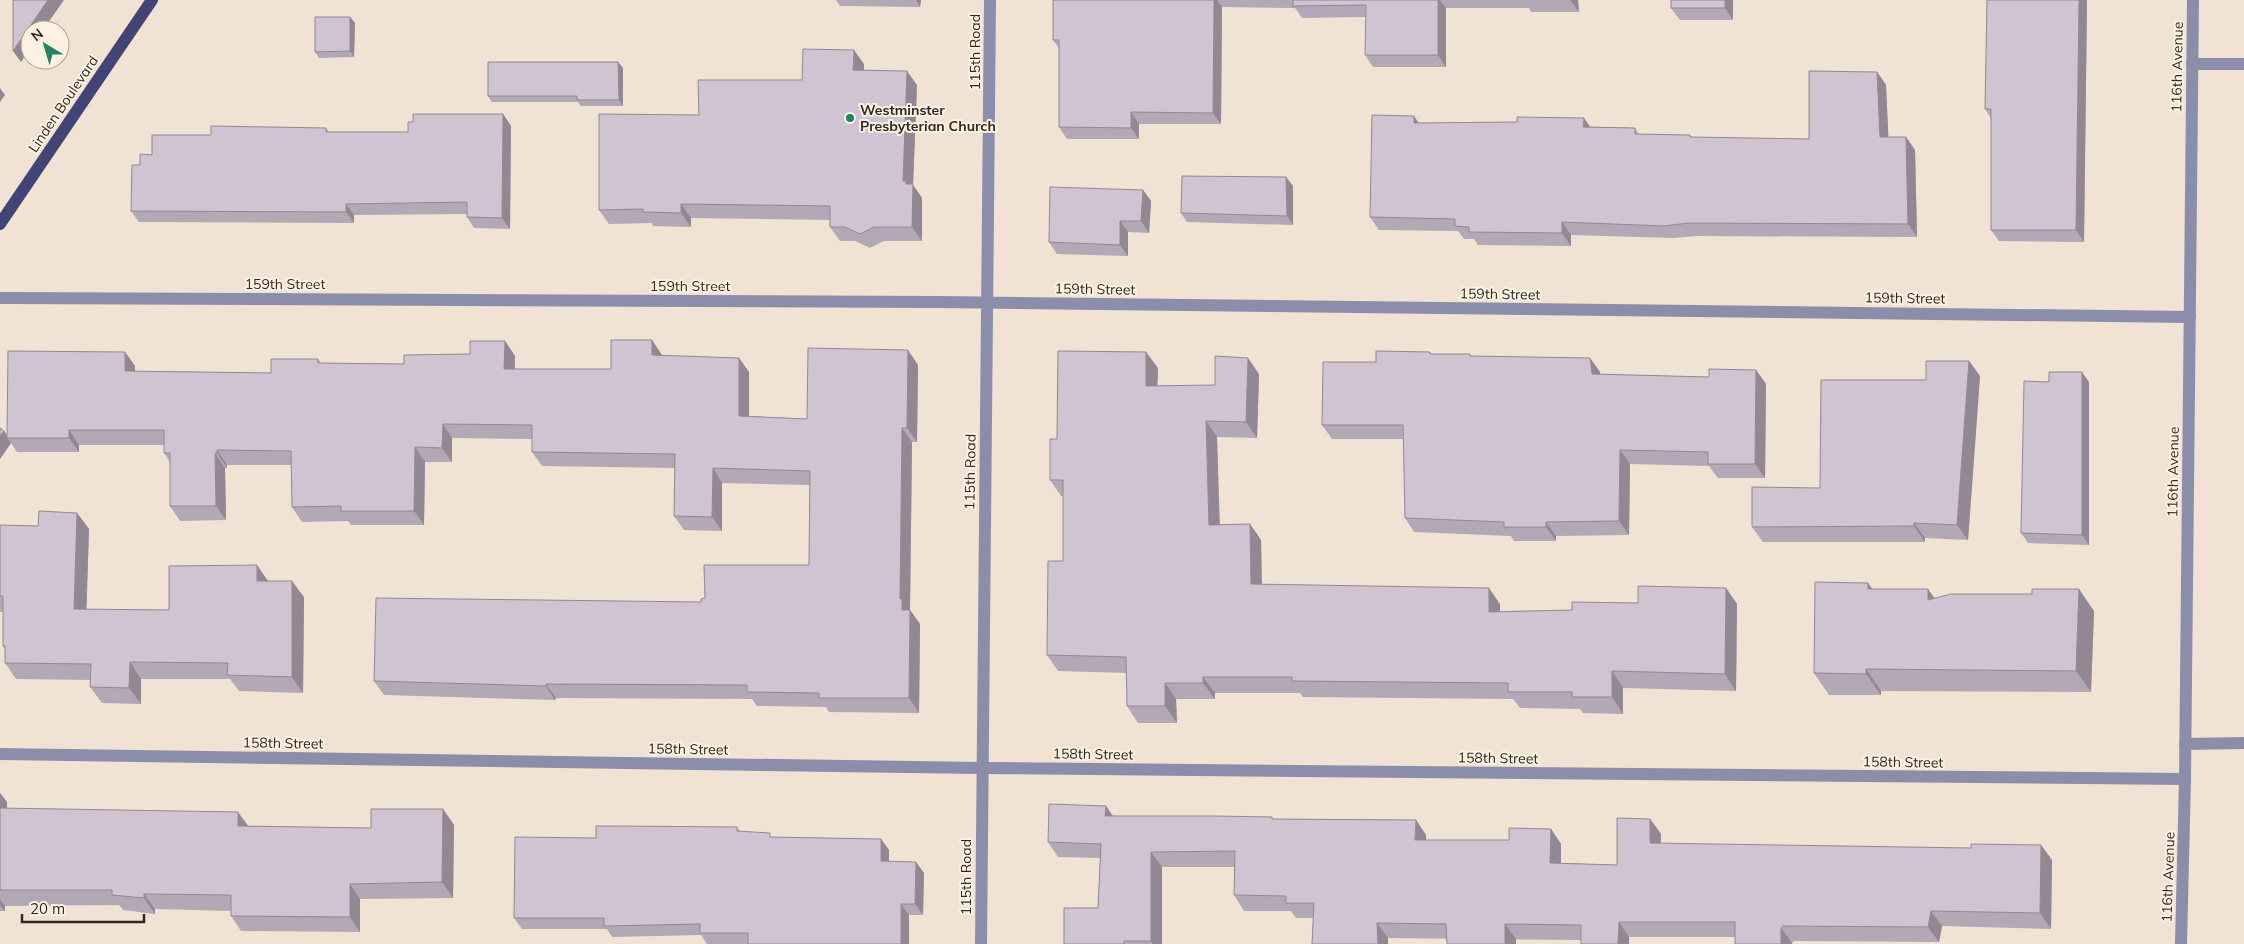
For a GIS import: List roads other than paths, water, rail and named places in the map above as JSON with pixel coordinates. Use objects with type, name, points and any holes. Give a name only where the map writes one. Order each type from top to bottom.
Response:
[{"type":"main road","name":"Linden Boulevard","points":[[0,224],[152,0]]},
{"type":"street","name":"115th Road","points":[[981,944],[981,768],[990,0]]},
{"type":"street","name":"116th Avenue","points":[[2181,944],[2185,779],[2193,0]]},
{"type":"street","points":[[2192,64],[2244,64]]},
{"type":"street","name":"159th Street","points":[[0,298],[987,303],[2190,316]]},
{"type":"street","points":[[2185,744],[2244,743]]},
{"type":"street","name":"158th Street","points":[[0,754],[981,768],[2185,779]]},
{"type":"place","name":"Westminster Presbyterian Church","points":[[850,118]]}]
